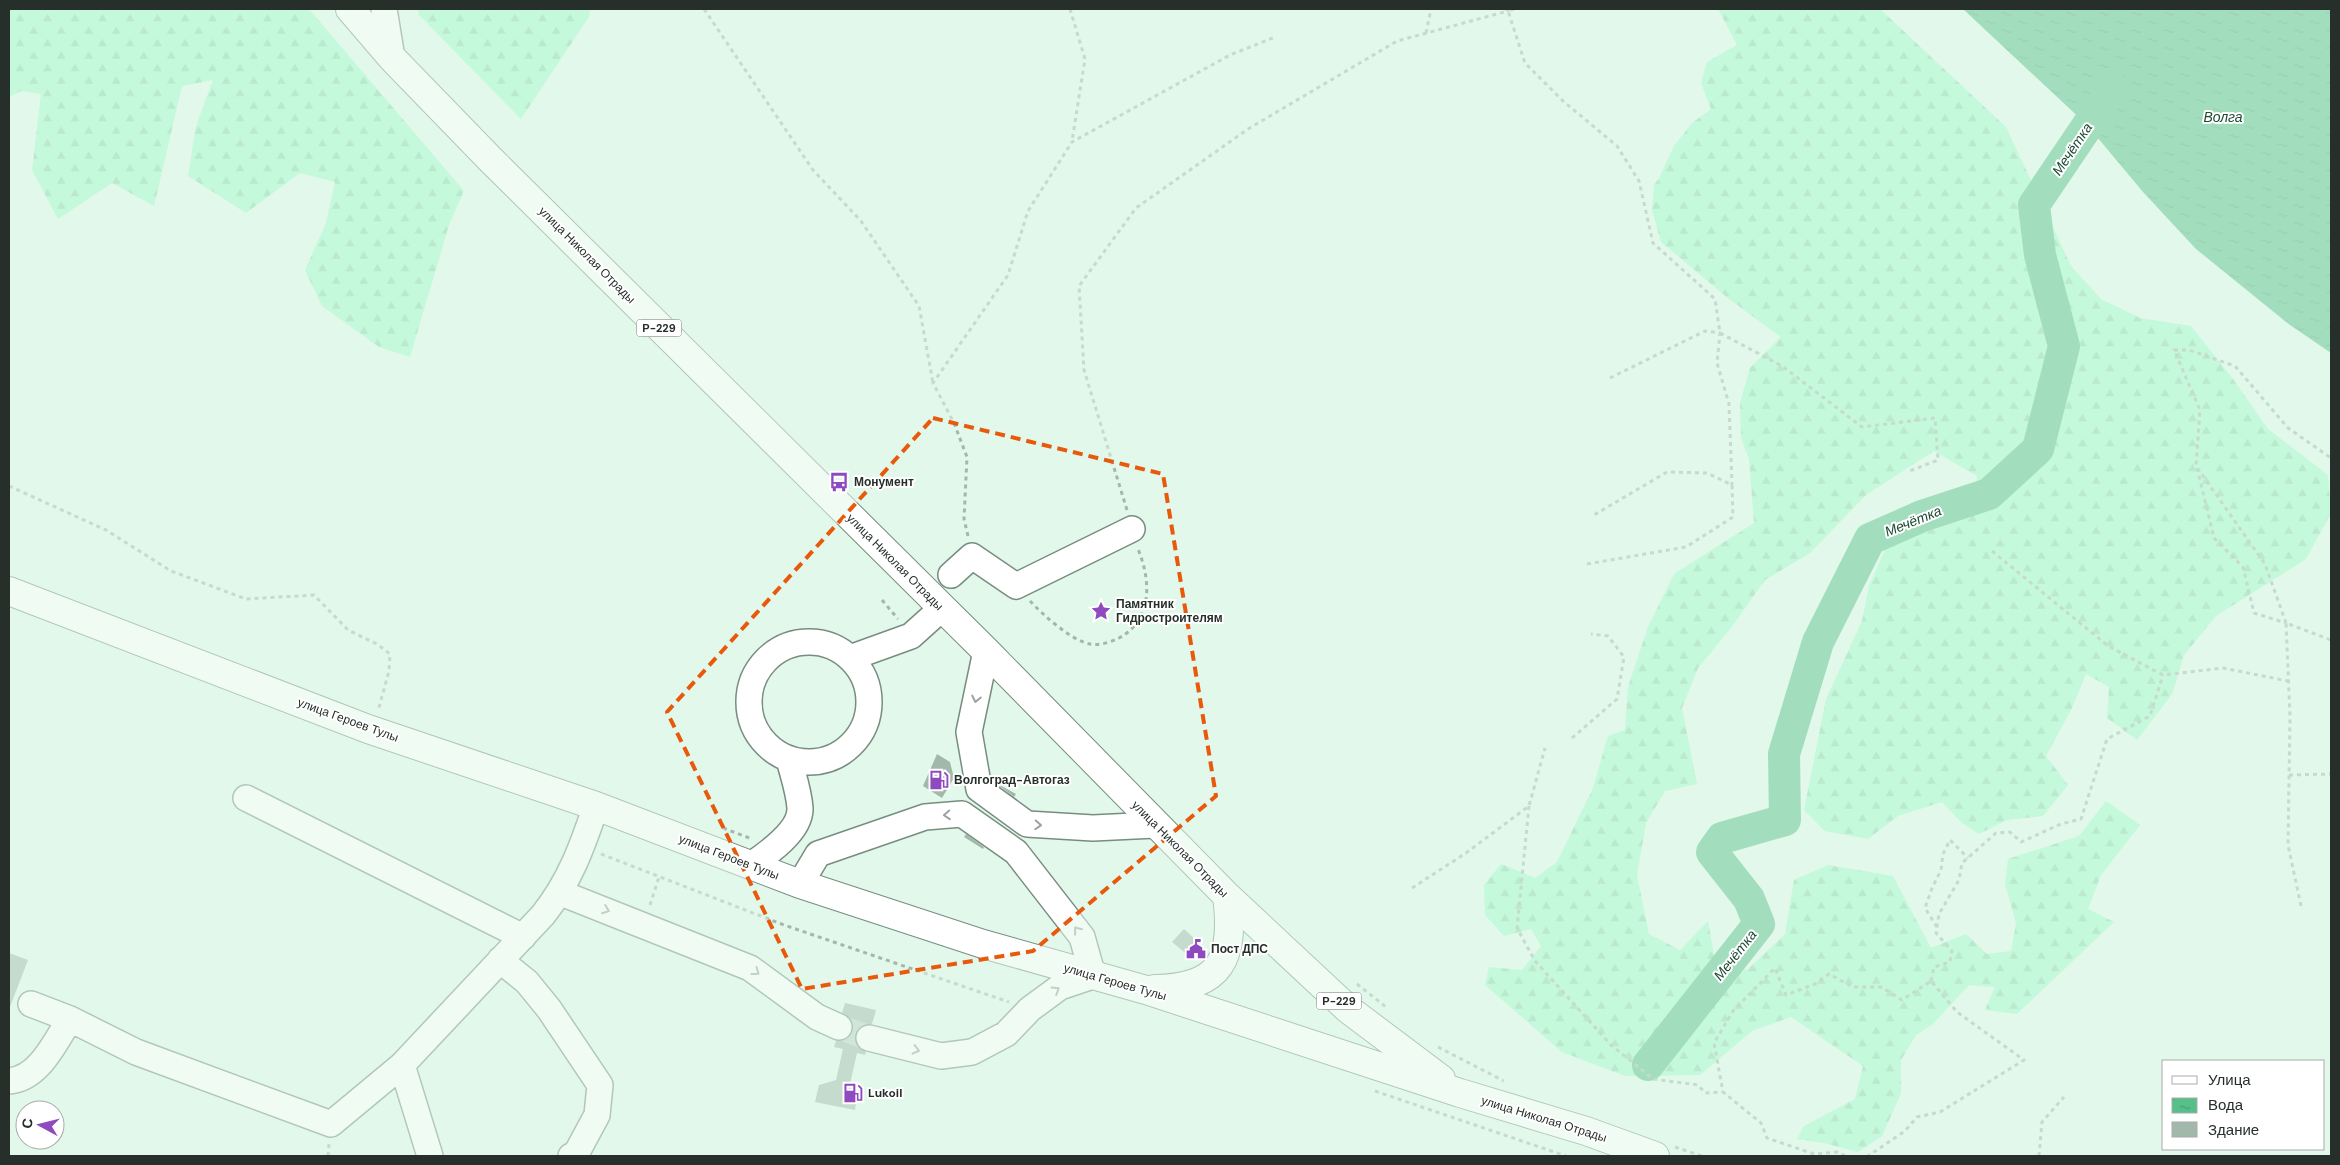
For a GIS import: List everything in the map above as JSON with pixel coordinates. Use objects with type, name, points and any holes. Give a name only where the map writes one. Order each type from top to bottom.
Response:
[{"type":"main road","name":"улица Николая Отрады","points":[[350,9],[392,58],[490,160],[986,652],[1155,825],[1227,896],[1348,1009],[1460,1093],[1618,1156]]},
{"type":"main road","name":"улица Героев Тулы","points":[[9,591],[373,714],[596,806],[800,884],[983,944],[1146,990],[1460,1093]]},
{"type":"main road","points":[[1146,990],[1178,989],[1197,983],[1221,964],[1230,936],[1227,896]]},
{"type":"main road","name":"улица Николая Отрады","points":[[1460,1093],[1586,1131],[1660,1150]]},
{"type":"street","points":[[384,9],[392,58]]},
{"type":"street","points":[[951,575],[972,556],[1016,586],[1132,529]]},
{"type":"street","points":[[850,658],[911,636],[941,608]]},
{"type":"street","points":[[809,642],[831,646],[850,658],[864,677],[869,700],[866,722],[854,743],[835,756],[813,762],[789,759],[769,747],[754,727],[749,703],[754,679],[768,658],[787,646],[809,642]]},
{"type":"street","points":[[986,652],[969,732],[979,789],[1027,824],[1093,828],[1155,825]]},
{"type":"street","points":[[751,865],[776,848],[794,826],[800,810],[789,759]]},
{"type":"street","points":[[246,798],[523,937]]},
{"type":"street","points":[[31,1004],[70,1019],[136,1052],[331,1124],[402,1065],[523,937],[561,893],[583,846],[596,806]]},
{"type":"street","points":[[800,884],[818,854],[924,817],[962,814],[1016,852],[1082,937],[1092,976],[1060,987],[1030,1009],[1006,1034],[972,1052],[941,1056],[869,1038]]},
{"type":"street","points":[[561,893],[750,968],[817,1017],[839,1027]]},
{"type":"street","points":[[500,960],[527,982],[549,1008],[600,1085],[597,1115],[576,1154],[571,1156]]},
{"type":"street","points":[[9,1081],[17,1080],[32,1073],[70,1019]]},
{"type":"street","points":[[402,1065],[430,1156]]},
{"type":"path","points":[[704,9],[813,170],[861,221],[919,306],[933,383],[954,423],[967,457],[964,519],[972,556]]},
{"type":"path","points":[[933,383],[1008,275],[1028,211],[1072,142],[1085,59],[1070,9]]},
{"type":"path","points":[[1426,33],[1431,9]]},
{"type":"path","points":[[1016,586],[1039,610],[1079,640],[1091,645],[1112,642],[1132,631],[1144,611],[1147,586],[1144,564],[1084,370],[1080,286],[1136,208],[1248,129],[1397,42],[1514,9]]},
{"type":"path","points":[[1507,10],[1525,63],[1563,101],[1617,146],[1639,181],[1653,243],[1715,299],[1720,333],[1717,363],[1729,404],[1733,517],[1686,547],[1587,564]]},
{"type":"path","points":[[1072,142],[1230,54],[1275,37]]},
{"type":"path","points":[[1610,378],[1705,331],[1720,333],[1782,366],[1862,427],[1936,418],[1938,460],[1907,472]]},
{"type":"path","points":[[2331,458],[2288,428],[2235,366],[2189,350],[2174,350],[2200,410],[2196,466],[2214,538],[2243,567],[2254,613],[2331,640]]},
{"type":"path","points":[[2196,466],[2266,564],[2286,623],[2289,775],[2288,846],[2301,906]]},
{"type":"path","points":[[1594,515],[1667,472],[1707,473],[1732,485]]},
{"type":"path","points":[[9,486],[106,530],[171,571],[246,599],[314,595],[348,630],[390,654],[389,671],[373,714]]},
{"type":"path","points":[[1992,551],[2108,646],[2163,675],[2223,668],[2288,681]]},
{"type":"path","points":[[1572,738],[1617,699],[1624,657],[1608,636],[1591,634]]},
{"type":"path","points":[[1845,1156],[1838,1152],[1814,1154],[1767,1138],[1761,1123],[1723,1092],[1714,1043],[1733,1011],[1775,968],[1786,995],[1815,984],[1829,974],[1853,987],[1881,987],[1902,1000],[1930,981],[1934,967],[1950,962],[1952,951],[1936,932],[1939,914],[1960,880],[1962,863],[1996,833],[2010,832],[2022,842],[2061,824],[2081,819],[2107,740],[2150,716],[2163,675]]},
{"type":"path","points":[[1545,748],[1529,806],[1517,928],[1535,962],[1611,1046],[1653,1079],[1698,1085],[1705,1093],[1723,1092]]},
{"type":"path","points":[[2289,775],[2331,774]]},
{"type":"path","points":[[1412,888],[1466,853],[1529,806]]},
{"type":"path","points":[[721,828],[776,848]]},
{"type":"path","points":[[1937,927],[1926,908],[1932,888],[1941,870],[1943,854],[1950,840],[1968,858]]},
{"type":"path","points":[[583,846],[659,878],[784,925],[1030,1009]]},
{"type":"path","points":[[643,925],[659,878]]},
{"type":"path","points":[[1868,1156],[1905,1131],[1917,1117],[1940,1112],[2024,1060],[1957,1012],[1930,981]]},
{"type":"path","points":[[1356,983],[1393,1012]]},
{"type":"path","points":[[1430,1041],[1511,1085]]},
{"type":"path","points":[[1372,1090],[1566,1156]]},
{"type":"path","points":[[2039,1156],[2042,1122],[2064,1097]]},
{"type":"path","points":[[1660,1150],[1702,1156]]},
{"type":"highlighted area","points":[[933,418],[1163,474],[1216,796],[1033,951],[802,989],[667,712]]},
{"type":"green space","points":[[9,9],[309,9],[464,191],[449,225],[410,357],[379,347],[322,306],[305,270],[326,223],[335,182],[300,173],[246,213],[188,176],[196,126],[213,80],[182,86],[154,206],[112,183],[58,219],[32,170],[41,94],[21,91],[9,97]]},
{"type":"green space","points":[[418,9],[590,9],[589,17],[521,119],[419,15]]},
{"type":"green space","points":[[1718,9],[1880,9],[2006,127],[2071,266],[2101,299],[2140,318],[2191,326],[2233,379],[2268,429],[2328,475],[2331,513],[2306,559],[2216,616],[2184,655],[2172,694],[2137,740],[2107,718],[2109,687],[2086,674],[2072,708],[2046,756],[2068,785],[2043,816],[2007,820],[1979,834],[1962,823],[1942,802],[1898,816],[1868,839],[1825,831],[1804,810],[1826,699],[1862,621],[1869,586],[1887,545],[1929,525],[1976,512],[1977,476],[1934,451],[1866,495],[1810,553],[1765,580],[1731,628],[1698,668],[1682,708],[1697,784],[1665,791],[1646,823],[1637,875],[1649,934],[1680,950],[1708,921],[1714,955],[1747,970],[1785,934],[1794,880],[1828,865],[1893,876],[1931,948],[1966,934],[1987,954],[2011,951],[2016,923],[2005,884],[2008,859],[2079,836],[2106,801],[2140,825],[2101,875],[2088,909],[2114,922],[2017,1014],[1985,1010],[1995,987],[1969,985],[1933,1024],[1916,1035],[1901,1060],[1901,1093],[1882,1136],[1858,1152],[1824,1143],[1797,1139],[1804,1126],[1855,1099],[1863,1066],[1791,1017],[1752,1031],[1700,1075],[1625,1076],[1562,1052],[1485,985],[1489,967],[1522,970],[1541,946],[1531,929],[1504,936],[1485,915],[1484,885],[1501,864],[1535,878],[1557,862],[1593,788],[1608,736],[1625,730],[1628,687],[1648,627],[1674,574],[1754,523],[1749,459],[1741,438],[1740,403],[1750,368],[1781,337],[1729,299],[1661,242],[1652,210],[1654,185],[1674,146],[1692,123],[1711,109],[1701,83],[1707,62],[1737,45]]},
{"type":"water","name":"Волга","points":[[1963,9],[2331,9],[2331,353],[2290,325],[2196,249],[2143,192],[2087,125]]},
{"type":"building","points":[[937,754],[950,762],[954,778],[942,798],[923,786]]},
{"type":"building","points":[[996,783],[1016,794],[1014,797]]},
{"type":"building","points":[[966,834],[984,847],[983,849],[964,837]]},
{"type":"building","points":[[1184,929],[1199,943],[1188,955],[1172,942]]},
{"type":"building","points":[[9,953],[28,960],[10,1007],[9,1007]]},
{"type":"building","points":[[845,1003],[876,1010],[872,1024],[859,1028],[855,1035],[859,1048],[866,1052],[865,1055],[857,1053],[850,1084],[858,1092],[855,1110],[815,1102],[819,1085],[836,1080],[843,1049],[834,1047],[836,1041],[847,1039],[852,1032],[851,1019],[842,1013]]},
{"type":"waterway","name":"Мечётка","points":[[1648,1065],[1759,924],[1749,899],[1712,852],[1722,838],[1785,820],[1784,754],[1818,642],[1870,539],[1922,516],[1989,494],[2038,449],[2064,346],[2040,255],[2034,205],[2113,88]]},
{"type":"tunnel","points":[[839,1027],[869,1038]]},
{"type":"place","name":"Монумент","points":[[839,482]]},
{"type":"place","name":"Памятник Гидростроителям","points":[[1101,611]]},
{"type":"place","name":"Волгоград-Автогаз","points":[[939,780]]},
{"type":"place","name":"Пост ДПС","points":[[1196,949]]},
{"type":"place","name":"Lukoil","points":[[853,1093]]}]
